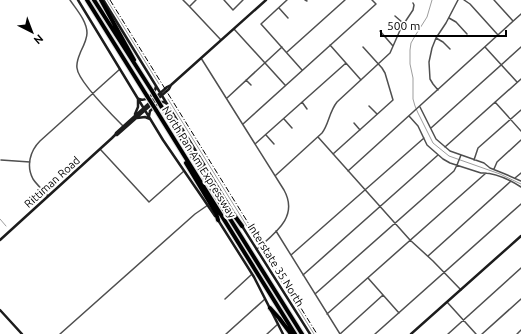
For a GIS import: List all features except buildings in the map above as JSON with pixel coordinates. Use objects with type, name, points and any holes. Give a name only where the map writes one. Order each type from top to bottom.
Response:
[{"type":"highway","name":"North Pan Am Expressway","points":[[87,0],[295,334]]},
{"type":"highway","name":"North Pan Am Expressway","points":[[95,0],[302,334]]},
{"type":"highway","points":[[102,0],[147,80],[152,92]]},
{"type":"highway","points":[[176,141],[179,151],[216,213],[218,220]]},
{"type":"highway","points":[[185,144],[242,226]]},
{"type":"highway","points":[[270,308],[291,334]]},
{"type":"main road","points":[[78,0],[149,117],[252,274],[283,334]]},
{"type":"main road","name":"Interstate 35 North","points":[[102,0],[242,226],[259,247],[310,334]]},
{"type":"main road","name":"Rittiman Road","points":[[161,94],[165,88],[171,85],[266,0]]},
{"type":"main road","name":"Rittiman Road","points":[[0,240],[144,109],[169,89],[171,85]]},
{"type":"main road","points":[[138,98],[142,100],[147,99],[154,92],[156,86],[165,88]]},
{"type":"main road","points":[[167,104],[165,98],[169,89]]},
{"type":"main road","points":[[134,119],[137,110],[138,98]]},
{"type":"main road","points":[[149,117],[150,111],[160,102],[167,104]]},
{"type":"main road","points":[[134,119],[145,117],[151,120]]},
{"type":"main road","name":"Rittiman Road","points":[[115,136],[123,126],[134,119]]},
{"type":"main road","points":[[411,334],[521,236]]},
{"type":"main road","points":[[0,310],[22,334]]},
{"type":"street","points":[[70,0],[85,23],[87,32],[76,68],[78,74],[92,93],[123,126]]},
{"type":"street","points":[[183,0],[221,40]]},
{"type":"street","points":[[190,6],[196,0]]},
{"type":"street","points":[[224,0],[233,10],[243,0]]},
{"type":"street","points":[[287,0],[261,24],[302,70]]},
{"type":"street","points":[[287,52],[345,0]]},
{"type":"street","points":[[243,124],[376,4],[372,0]]},
{"type":"street","points":[[438,90],[430,79],[429,63],[432,48],[436,38],[449,18],[458,0]]},
{"type":"street","points":[[464,0],[470,4],[498,35]]},
{"type":"street","points":[[494,0],[514,21]]},
{"type":"street","points":[[275,176],[324,131],[330,113],[335,105],[390,53],[404,23],[413,10],[413,3]]},
{"type":"street","points":[[279,8],[288,18]]},
{"type":"street","points":[[348,171],[498,35],[520,17],[521,14]]},
{"type":"street","points":[[395,16],[404,23]]},
{"type":"street","points":[[449,18],[456,22],[467,34]]},
{"type":"street","points":[[234,29],[285,86]]},
{"type":"street","points":[[380,31],[394,46]]},
{"type":"street","points":[[436,38],[443,42],[450,50]]},
{"type":"street","points":[[330,45],[362,80]]},
{"type":"street","points":[[227,98],[282,47]]},
{"type":"street","points":[[333,154],[393,100],[385,73],[379,64],[363,47]]},
{"type":"street","points":[[485,47],[517,82]]},
{"type":"street","points":[[431,128],[521,47]]},
{"type":"street","points":[[201,58],[286,193],[288,199],[288,212],[283,224],[259,247]]},
{"type":"street","points":[[255,144],[346,63]]},
{"type":"street","points":[[48,196],[32,176],[30,170],[32,153],[37,144],[120,69]]},
{"type":"street","points":[[445,147],[521,79]]},
{"type":"street","points":[[246,80],[251,85]]},
{"type":"street","points":[[386,89],[390,88]]},
{"type":"street","points":[[302,102],[307,109]]},
{"type":"street","points":[[495,102],[521,131]]},
{"type":"street","points":[[369,106],[377,114]]},
{"type":"street","points":[[420,106],[436,139],[451,152],[484,163],[494,170],[521,181]]},
{"type":"street","points":[[474,160],[478,148],[521,110]]},
{"type":"street","points":[[409,116],[417,124],[428,146],[445,160],[481,173],[486,172],[492,174],[511,181],[521,187]]},
{"type":"street","points":[[284,118],[292,128]]},
{"type":"street","points":[[354,123],[360,130]]},
{"type":"street","points":[[266,134],[274,144]]},
{"type":"street","points":[[318,137],[395,224],[461,290]]},
{"type":"street","points":[[291,255],[424,138]]},
{"type":"street","points":[[494,170],[497,162],[521,140]]},
{"type":"street","points":[[100,149],[149,202],[184,171]]},
{"type":"street","points":[[303,275],[438,154]]},
{"type":"street","points":[[315,294],[454,171],[460,156]]},
{"type":"street","points":[[0,157],[0,162]]},
{"type":"street","points":[[1,160],[30,162]]},
{"type":"street","points":[[327,314],[486,172]]},
{"type":"street","points":[[515,178],[521,173]]},
{"type":"street","points":[[428,256],[511,181]]},
{"type":"street","points":[[375,334],[521,204]]},
{"type":"street","points":[[60,334],[195,214],[208,205]]},
{"type":"street","points":[[276,231],[340,334],[384,295]]},
{"type":"street","points":[[448,334],[521,268]]},
{"type":"street","points":[[225,299],[252,274]]},
{"type":"street","points":[[368,278],[399,313]]},
{"type":"street","points":[[226,334],[265,299]]},
{"type":"street","points":[[482,334],[521,299]]},
{"type":"street","points":[[447,302],[476,334]]},
{"type":"street","points":[[267,334],[278,324]]},
{"type":"street","points":[[517,334],[521,330]]},
{"type":"waterway","points":[[107,0],[159,84]]},
{"type":"waterway","points":[[432,0],[427,17],[411,43],[410,50],[410,64],[413,78],[413,99],[418,113],[433,143],[449,156],[500,174],[521,184]]},
{"type":"waterway","points":[[168,99],[314,334]]},
{"type":"waterway","points":[[0,219],[6,226]]},
{"type":"railway","points":[[110,0],[317,334]]}]
